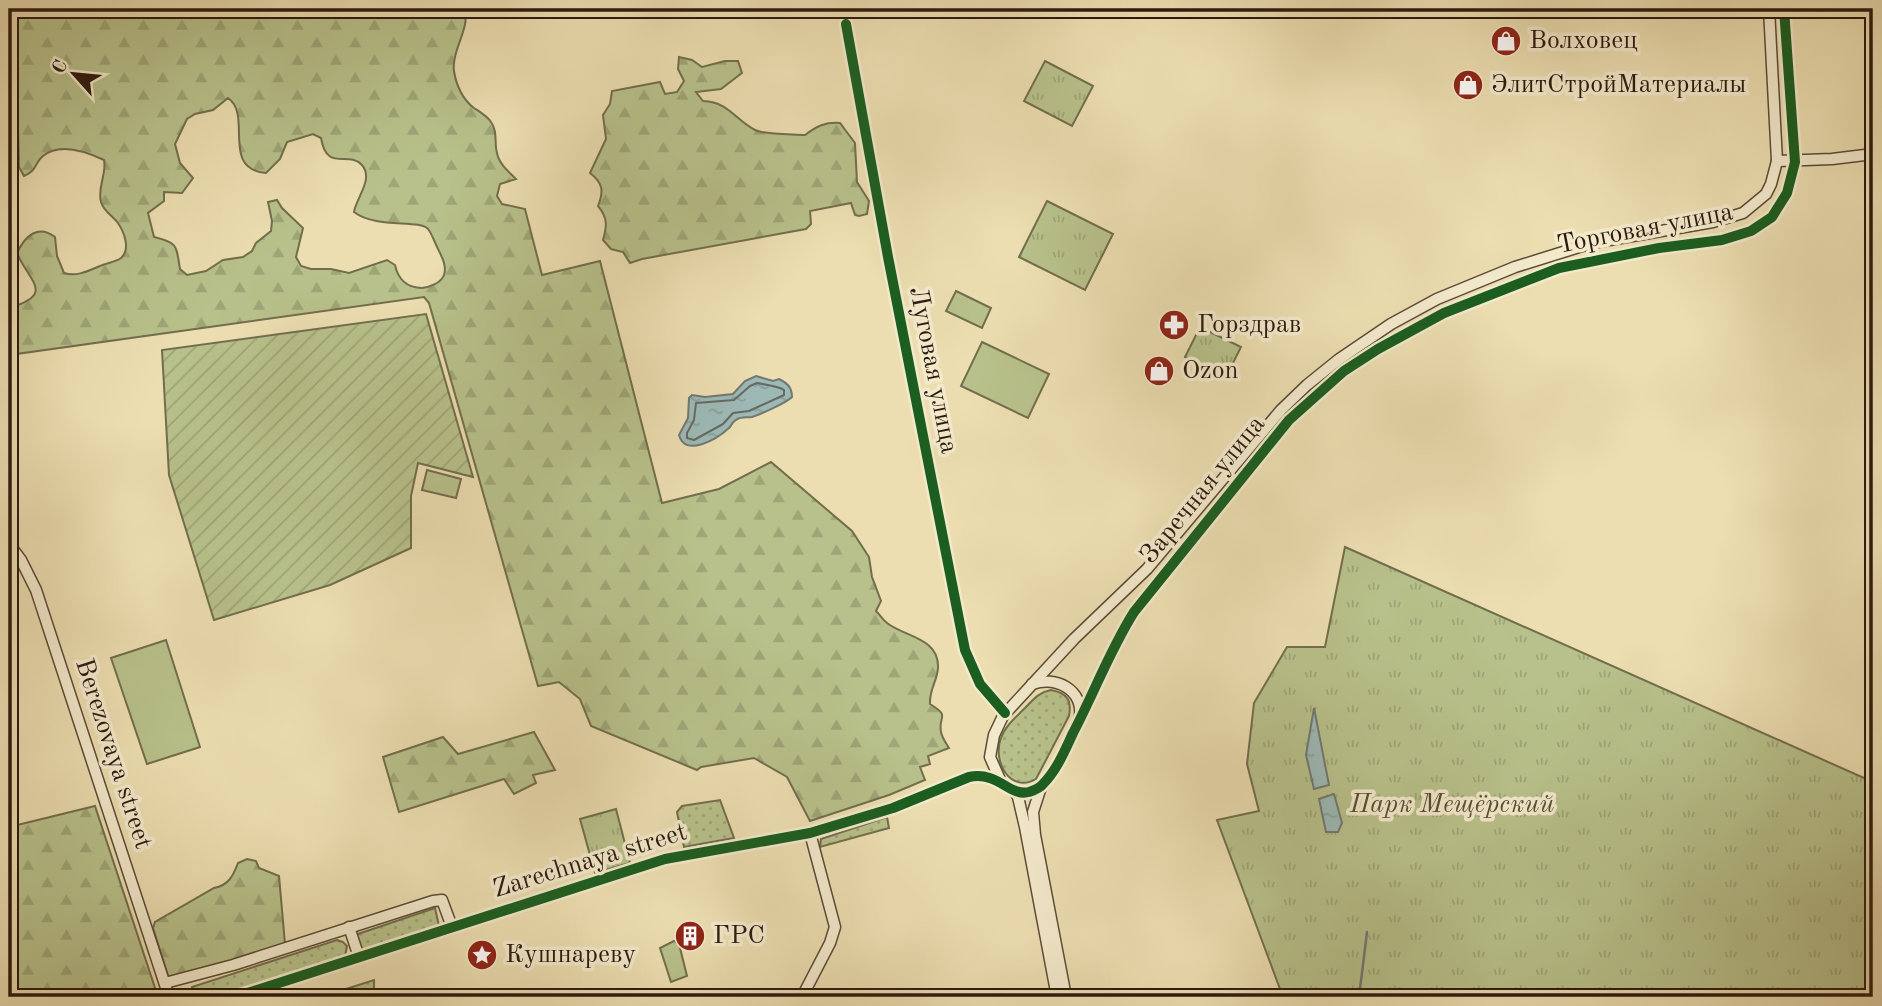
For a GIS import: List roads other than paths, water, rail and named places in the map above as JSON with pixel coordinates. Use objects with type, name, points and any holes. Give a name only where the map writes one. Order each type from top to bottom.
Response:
[{"type":"street","name":"Торговая улица","points":[[1515,267],[1592,243],[1713,222],[1743,214],[1766,194],[1777,162],[1770,27],[1766,9]]},
{"type":"street","name":"Торговая улица","points":[[1520,282],[1559,268],[1599,259],[1722,240],[1751,231],[1772,217],[1783,203],[1795,162],[1784,9]]},
{"type":"street","points":[[1786,41],[1788,20],[1793,9]]},
{"type":"street","name":"Луговая улица","points":[[846,24],[888,257],[965,650],[980,684],[1005,713]]},
{"type":"street","points":[[1777,162],[1873,154]]},
{"type":"street","name":"Заречная улица","points":[[990,757],[994,735],[1005,713],[1074,639],[1147,569],[1281,410],[1307,385],[1338,360],[1404,316],[1437,299],[1515,267]]},
{"type":"street","name":"Заречная улица","points":[[1041,787],[1059,761],[1121,633],[1134,612],[1289,420],[1344,371],[1400,335],[1444,313],[1520,282]]},
{"type":"street","name":"Berezovaya street","points":[[9,544],[21,560],[36,590],[169,997]]},
{"type":"street","points":[[1032,684],[1048,680],[1068,687],[1079,702],[1080,720]]},
{"type":"street","points":[[990,757],[1001,782]]},
{"type":"street","name":"Zarechnaya street","points":[[235,997],[665,859],[810,833],[893,808],[969,777],[990,757]]},
{"type":"street","points":[[969,777],[979,775],[1023,793],[1041,787]]},
{"type":"street","points":[[1041,787],[1033,812],[1033,823],[1066,997]]},
{"type":"street","points":[[1014,790],[1025,827],[1057,997]]},
{"type":"street","points":[[802,997],[830,943],[835,927],[810,833]]},
{"type":"street","points":[[165,983],[233,965],[429,902],[442,900],[452,928]]},
{"type":"street","points":[[349,928],[359,957]]},
{"type":"water","points":[[756,376],[773,381],[779,379],[790,388],[792,397],[756,416],[734,421],[724,432],[702,444],[694,446],[682,442],[679,435],[688,418],[689,398],[692,395],[705,397],[733,394],[745,381]]},
{"type":"water","points":[[1314,708],[1329,785],[1314,789],[1306,755]]},
{"type":"water","points":[[1334,794],[1342,823],[1338,832],[1326,832],[1319,799]]},
{"type":"waterway","points":[[1359,997],[1367,932]]},
{"type":"place","name":"Волховец","points":[[1506,41]]},
{"type":"place","name":"ЭлитСтройМатериалы","points":[[1468,85]]},
{"type":"place","name":"Горздрав","points":[[1174,325]]},
{"type":"place","name":"Ozon","points":[[1159,371]]},
{"type":"place","name":"ГРС","points":[[690,936]]},
{"type":"place","name":"Кушнареву","points":[[482,955]]},
{"type":"park label","name":"Парк Мещёрский","points":[[1452,805]]}]
